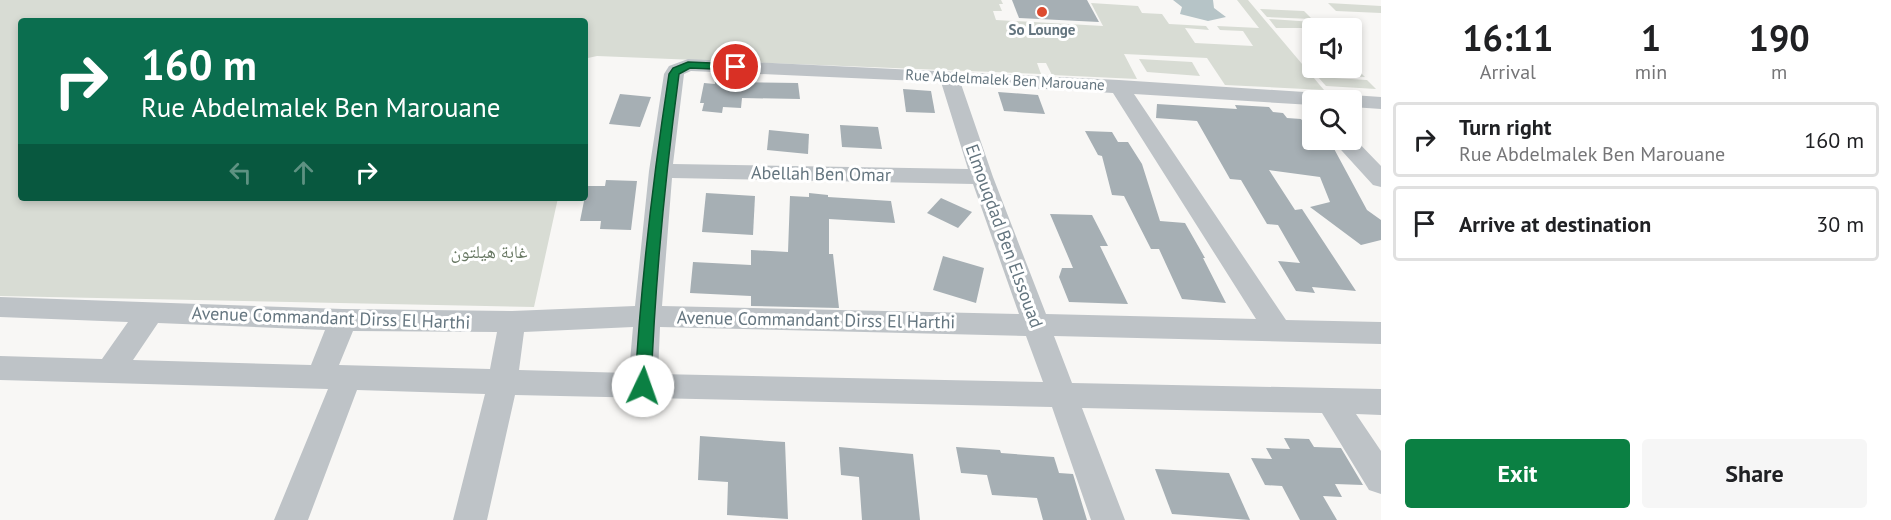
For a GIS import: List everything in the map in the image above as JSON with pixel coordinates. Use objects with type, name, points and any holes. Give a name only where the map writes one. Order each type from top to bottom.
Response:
[{"type":"street","name":"Rue Abdelmalek Ben Marouane","points":[[660,171],[674,74],[676,70],[688,65],[949,77],[1046,73],[1119,86],[1302,102]]},
{"type":"street","name":"Elmouqdad Ben Elssouad","points":[[949,77],[1035,325],[1108,520]]},
{"type":"street","points":[[1119,86],[1279,332]]},
{"type":"street","points":[[1362,102],[1381,103]]},
{"type":"street","points":[[1352,150],[1381,180]]},
{"type":"street","name":"Abellah Ben Omar","points":[[660,171],[982,177]]},
{"type":"street","points":[[643,386],[646,316],[660,171]]},
{"type":"street","name":"Avenue Commandant Dirss El Harthi","points":[[0,307],[343,320],[512,322],[646,316],[1381,333]]},
{"type":"street","points":[[110,371],[150,312]]},
{"type":"street","points":[[291,520],[333,378],[343,320]]},
{"type":"street","points":[[470,520],[503,382],[512,322]]},
{"type":"street","points":[[0,368],[643,386],[1381,402]]},
{"type":"street","points":[[1330,400],[1381,478]]},
{"type":"green space","name":"غابة هيلتون","points":[[0,0],[1001,0],[1003,4],[999,4],[1002,11],[993,11],[996,20],[1103,26],[1091,3],[1138,6],[1142,13],[1162,14],[1169,24],[1206,26],[1209,30],[1185,28],[1195,43],[1253,46],[1243,31],[1220,30],[1217,26],[1259,28],[1237,0],[1248,0],[1302,64],[1302,78],[1314,78],[1324,90],[1225,85],[1207,58],[1124,54],[1137,79],[1052,75],[1046,63],[1037,63],[1041,74],[597,56],[588,58],[588,18],[18,18],[18,201],[557,201],[534,307],[0,296]]},
{"type":"green space","points":[[1328,3],[1381,6],[1381,13],[1336,11]]},
{"type":"green space","points":[[1260,9],[1304,11],[1311,18],[1302,19],[1267,17]]},
{"type":"green space","points":[[1269,19],[1302,21],[1302,28],[1276,28]]},
{"type":"green space","points":[[1139,59],[1192,62],[1200,76],[1147,72]]},
{"type":"green space","points":[[1319,78],[1367,80],[1376,89],[1326,86]]},
{"type":"shaded area","points":[[1173,0],[1213,0],[1214,8],[1226,17],[1208,21],[1180,14],[1182,7]]},
{"type":"building","name":"So Lounge","points":[[1012,0],[1087,0],[1099,22],[1019,18]]},
{"type":"building","points":[[715,82],[798,83],[800,99],[742,98],[741,108],[723,107],[722,113],[702,111],[704,103],[700,103],[704,83],[715,84]]},
{"type":"building","points":[[903,89],[931,91],[935,113],[906,112]]},
{"type":"building","points":[[998,92],[1038,95],[1045,114],[1004,111]]},
{"type":"building","points":[[620,94],[651,97],[640,127],[609,124]]},
{"type":"building","points":[[1157,104],[1237,109],[1235,105],[1269,107],[1273,112],[1283,113],[1287,118],[1301,119],[1302,150],[1335,150],[1367,210],[1381,220],[1381,240],[1361,245],[1310,207],[1330,202],[1320,177],[1269,170],[1295,210],[1302,209],[1356,291],[1312,287],[1315,293],[1296,291],[1278,261],[1300,263],[1278,225],[1267,224],[1241,180],[1230,179],[1197,121],[1156,118]]},
{"type":"building","points":[[840,125],[878,127],[882,149],[842,147]]},
{"type":"building","points":[[769,130],[809,134],[808,154],[767,150]]},
{"type":"building","points":[[1085,131],[1112,132],[1118,142],[1128,142],[1142,164],[1160,221],[1185,223],[1205,258],[1203,258],[1226,303],[1182,299],[1159,249],[1151,249],[1124,196],[1112,195],[1102,156],[1098,155]]},
{"type":"building","points":[[606,180],[637,181],[631,230],[600,229],[601,221],[580,221],[584,201],[588,201],[588,186],[605,186]]},
{"type":"building","points":[[706,193],[755,196],[753,235],[702,232]]},
{"type":"building","points":[[809,193],[828,195],[828,197],[891,201],[895,223],[829,219],[829,254],[833,254],[839,308],[751,306],[751,296],[690,293],[693,262],[751,265],[751,250],[788,252],[790,196],[809,197]]},
{"type":"building","points":[[941,198],[972,212],[958,228],[927,213]]},
{"type":"building","points":[[1050,214],[1092,215],[1108,246],[1100,246],[1128,304],[1069,302],[1059,277],[1062,268],[1073,268]]},
{"type":"building","points":[[943,256],[984,268],[976,303],[933,290]]},
{"type":"building","points":[[700,436],[785,442],[788,519],[727,515],[728,482],[698,480]]},
{"type":"building","points":[[1284,438],[1309,439],[1314,447],[1341,448],[1363,485],[1335,484],[1342,497],[1323,496],[1337,520],[1300,520],[1282,486],[1265,485],[1251,458],[1272,459],[1266,448],[1290,449]]},
{"type":"building","points":[[839,447],[913,454],[920,520],[862,520],[859,477],[841,475]]},
{"type":"building","points":[[956,447],[1054,457],[1059,473],[1073,474],[1087,520],[1043,520],[1037,498],[992,495],[987,475],[961,473]]},
{"type":"building","points":[[1155,469],[1229,473],[1250,520],[1172,514]]},
{"type":"place","name":"So Lounge","points":[[1042,12]]},
{"type":"route","points":[[643,386],[646,316],[660,171],[674,74],[676,70],[688,65],[736,67]]}]
